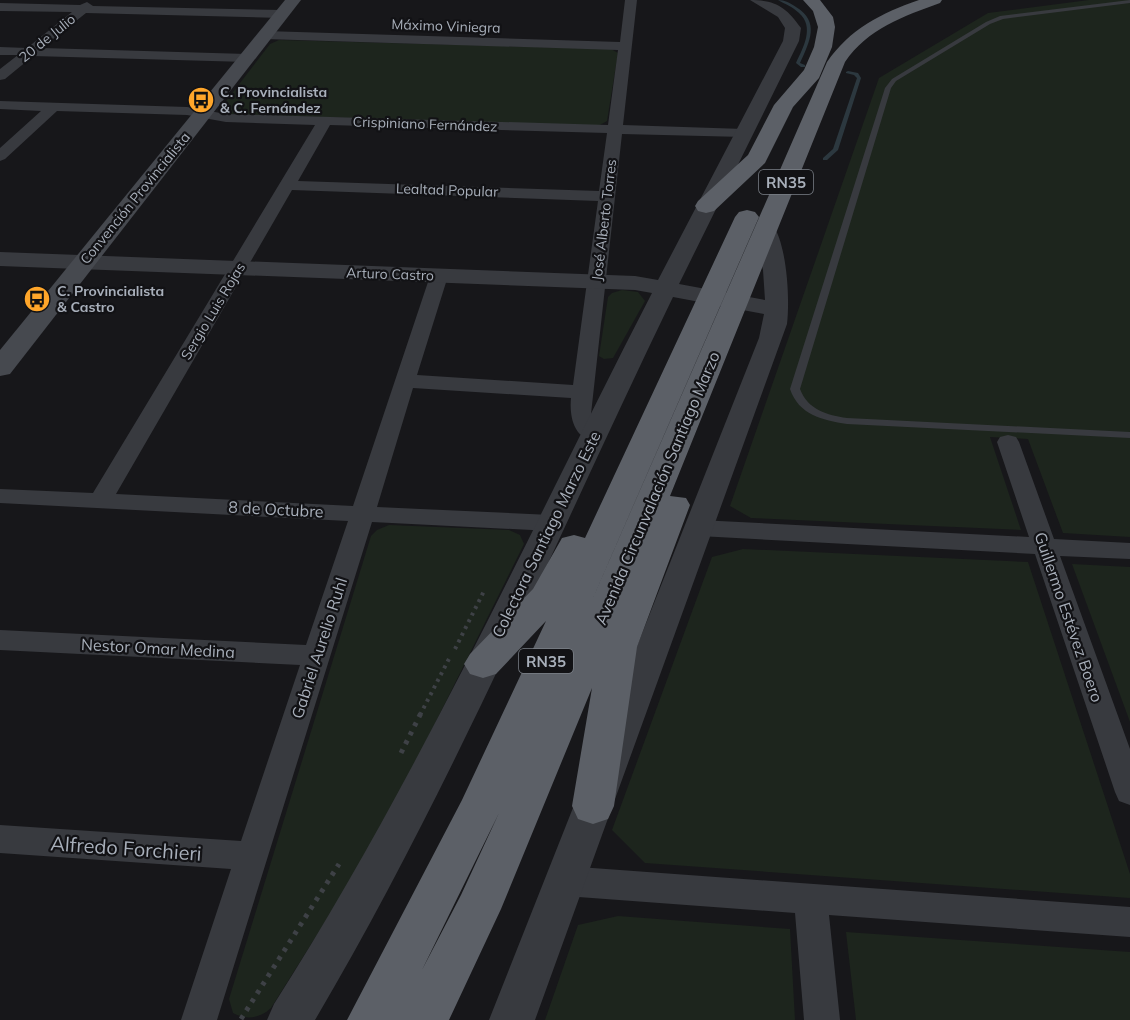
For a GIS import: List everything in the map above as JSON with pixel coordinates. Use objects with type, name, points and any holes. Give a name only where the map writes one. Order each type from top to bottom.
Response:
[{"type":"highway","name":"Avenida Circunvalación Santiago Marzo","points":[[423,1020],[503,854],[694,367],[723,300],[757,195],[825,44],[828,26],[823,11],[811,0]]},
{"type":"highway","name":"Avenida Circunvalación Santiago Marzo","points":[[723,300],[765,230],[838,58],[871,27],[892,16],[934,0]]},
{"type":"highway","points":[[706,206],[757,158],[783,107],[812,73]]},
{"type":"highway","name":"Avenida Circunvalación Santiago Marzo","points":[[372,1020],[463,842],[694,367]]},
{"type":"highway","points":[[483,664],[531,616],[554,587],[632,426],[694,367]]},
{"type":"highway","points":[[593,806],[618,647],[684,478],[694,367]]},
{"type":"main road","name":"Convención Provincialista","points":[[0,368],[287,7]]},
{"type":"street","name":"20 de Julio","points":[[0,76],[94,0]]},
{"type":"street","name":"José Alberto Torres","points":[[594,434],[586,429],[581,421],[583,392],[631,0]]},
{"type":"street","name":"Colectora Santiago Marzo Este","points":[[290,1020],[385,859],[483,664],[664,289],[791,41],[794,32],[791,23],[778,10],[757,0]]},
{"type":"street","points":[[0,7],[83,9],[287,7]]},
{"type":"street","name":"Máximo Viniegra","points":[[265,35],[625,46]]},
{"type":"street","points":[[0,51],[247,58]]},
{"type":"street","name":"Crispiniano Fernández","points":[[0,105],[203,113],[226,118],[744,134]]},
{"type":"street","points":[[0,156],[53,107]]},
{"type":"street","name":"Sergio Luis Rojas","points":[[100,501],[325,121]]},
{"type":"street","name":"Lealtad Popular","points":[[287,185],[607,196]]},
{"type":"street","points":[[512,1020],[771,338],[777,309],[777,282],[765,230]]},
{"type":"street","name":"Arturo Castro","points":[[0,259],[644,284],[777,309]]},
{"type":"street","name":"Gabriel Aurelio Ruhl","points":[[199,1020],[439,276]]},
{"type":"street","points":[[405,381],[583,392]]},
{"type":"street","name":"Guillermo Estévez Boero","points":[[1008,442],[1130,792]]},
{"type":"street","name":"8 de Octubre","points":[[0,496],[551,523]]},
{"type":"street","points":[[699,528],[1130,551]]},
{"type":"street","name":"Nestor Omar Medina","points":[[0,640],[317,656]]},
{"type":"street","name":"Alfredo Forchieri","points":[[0,839],[252,856]]},
{"type":"street","points":[[565,881],[1130,921]]},
{"type":"street","points":[[811,898],[822,1020]]},
{"type":"lane","points":[[1130,1],[1002,17],[988,23],[894,80],[885,100],[795,389],[799,400],[810,410],[827,418],[847,422],[1130,435]]},
{"type":"path","points":[[397,761],[488,584]]},
{"type":"path","points":[[241,1019],[341,861]]},
{"type":"shaded area","points":[[1089,0],[1130,0],[1130,537],[1063,533],[1028,439],[990,437],[1021,530],[751,518],[730,506],[879,78],[988,13]]},
{"type":"shaded area","points":[[279,40],[611,49],[618,53],[607,121],[598,126],[220,112],[270,44]]},
{"type":"shaded area","points":[[622,290],[638,292],[645,301],[613,358],[604,359],[599,356],[608,297]]},
{"type":"shaded area","points":[[389,525],[509,530],[520,535],[524,544],[407,780],[349,884],[271,1008],[257,1016],[243,1017],[233,1013],[229,999],[371,536],[377,530]]},
{"type":"shaded area","points":[[743,549],[1028,562],[1130,874],[1130,898],[645,863],[612,830],[712,557]]},
{"type":"shaded area","points":[[1072,564],[1130,567],[1130,722]]},
{"type":"shaded area","points":[[618,916],[790,929],[795,1020],[545,1020],[578,925]]},
{"type":"shaded area","points":[[846,932],[1130,952],[1130,1020],[856,1020]]},
{"type":"waterway","points":[[780,0],[807,18],[809,33],[798,63],[803,66]]},
{"type":"waterway","points":[[825,159],[835,150],[859,78],[856,74],[848,72]]},
{"type":"place","name":"C. Provincialista & C. Fernández","points":[[201,100]]},
{"type":"place","name":"C. Provincialista & Castro","points":[[37,299]]}]
